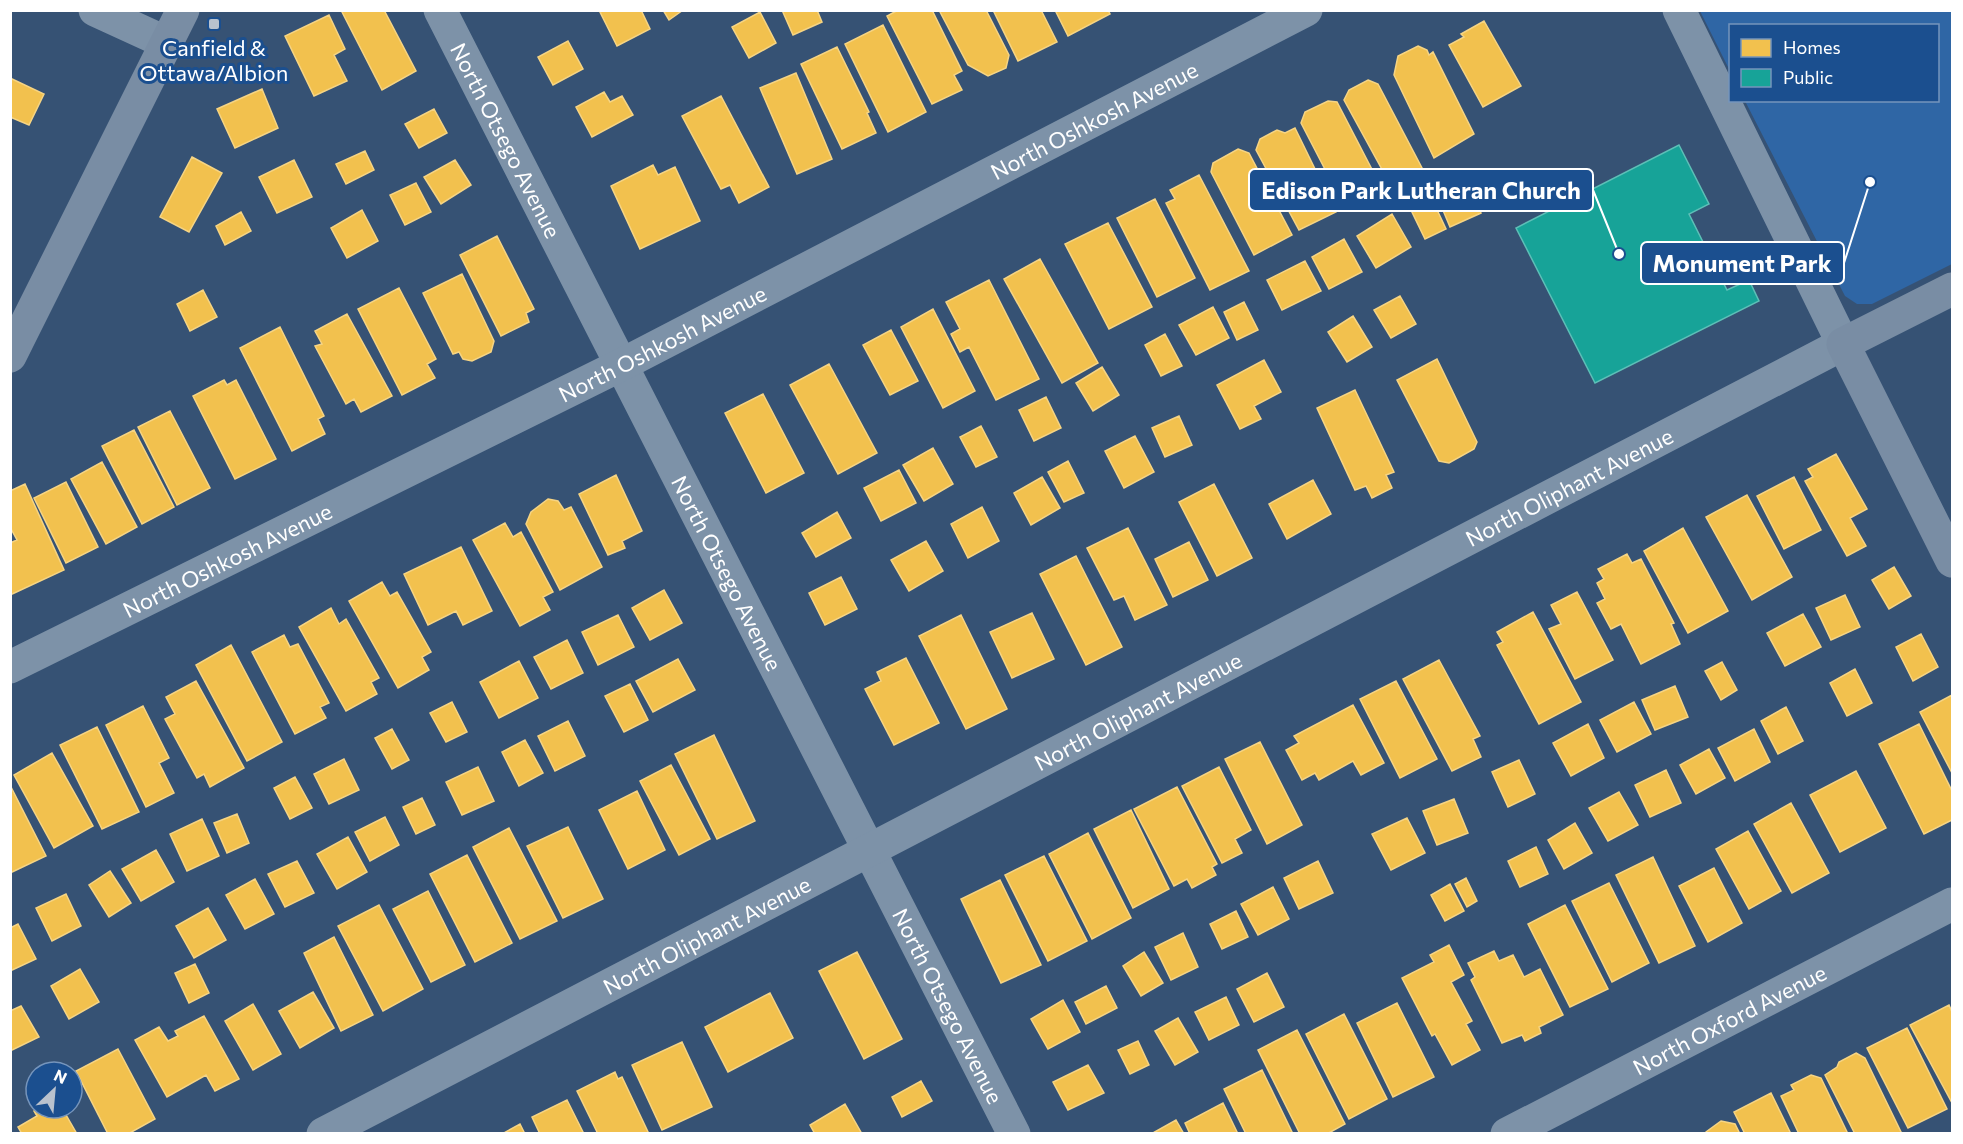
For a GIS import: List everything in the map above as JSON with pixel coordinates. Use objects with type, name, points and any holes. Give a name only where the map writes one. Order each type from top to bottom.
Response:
[{"type":"street","points":[[95,10],[167,43]]},
{"type":"street","points":[[10,356],[183,10]]},
{"type":"street","name":"North Otsego Avenue","points":[[440,10],[1014,1134]]},
{"type":"street","name":"North Oshkosh Avenue","points":[[10,667],[621,365],[1306,10]]},
{"type":"street","points":[[1679,10],[1843,344],[1953,561]]},
{"type":"street","name":"North Oliphant Avenue","points":[[323,1134],[1953,289]]},
{"type":"street","name":"North Oxford Avenue","points":[[1507,1134],[1953,904]]},
{"type":"shaded area","points":[[1700,11],[1952,11],[1952,264],[1872,304],[1857,304],[1845,296],[1746,102],[1939,102],[1939,24],[1729,24],[1729,69]]},
{"type":"building: Homes","points":[[341,10],[384,10],[416,71],[382,90]]},
{"type":"building: Homes","points":[[604,10],[641,10],[650,29],[617,46],[600,12]]},
{"type":"building: Homes","points":[[663,10],[683,10],[669,20]]},
{"type":"building: Homes","points":[[782,10],[817,10],[822,22],[793,35]]},
{"type":"building: Homes","points":[[898,10],[932,10],[962,71],[954,75],[962,90],[932,104],[887,16]]},
{"type":"building: Homes","points":[[939,10],[986,10],[1009,55],[1006,68],[988,76],[968,65]]},
{"type":"building: Homes","points":[[993,10],[1041,10],[1057,42],[1018,61]]},
{"type":"building: Homes","points":[[1055,10],[1108,10],[1110,14],[1068,36]]},
{"type":"building: Homes","points":[[760,12],[776,43],[749,58],[732,27]]},
{"type":"building: Homes","points":[[329,15],[345,49],[334,55],[347,81],[314,96],[285,36]]},
{"type":"building: Homes","points":[[1484,21],[1521,86],[1483,107],[1449,45],[1464,37],[1461,34]]},
{"type":"building: Homes","points":[[883,25],[926,112],[888,132],[845,44]]},
{"type":"building: Homes","points":[[568,41],[583,69],[553,85],[538,57]]},
{"type":"building: Homes","points":[[1418,46],[1427,50],[1429,55],[1433,52],[1474,134],[1434,158],[1394,75],[1398,56]]},
{"type":"building: Homes","points":[[837,47],[869,112],[867,113],[876,133],[842,149],[801,64]]},
{"type":"building: Homes","points":[[796,73],[832,159],[797,174],[760,88]]},
{"type":"building: Homes","points":[[10,78],[44,94],[29,125],[10,117]]},
{"type":"building: Homes","points":[[1368,80],[1378,84],[1422,168],[1390,184],[1344,100],[1349,90]]},
{"type":"building: Homes","points":[[262,89],[278,128],[235,148],[217,109]]},
{"type":"building: Homes","points":[[604,92],[610,102],[622,96],[633,115],[592,137],[576,107]]},
{"type":"building: Homes","points":[[721,96],[769,187],[739,203],[730,185],[721,189],[682,116]]},
{"type":"building: Homes","points":[[1328,101],[1337,102],[1379,183],[1343,204],[1301,123],[1305,112]]},
{"type":"building: Homes","points":[[434,109],[447,133],[419,148],[405,124]]},
{"type":"building: Homes","points":[[1295,128],[1336,212],[1299,230],[1256,150],[1260,139],[1277,130],[1285,133]]},
{"type":"building: Homes","points":[[1238,149],[1249,153],[1292,235],[1254,255],[1211,172],[1213,163]]},
{"type":"building: Homes","points":[[365,151],[374,170],[346,184],[336,164]]},
{"type":"building: Homes","points":[[192,157],[222,173],[189,232],[160,217]]},
{"type":"building: Homes","points":[[294,160],[312,197],[277,213],[259,177]]},
{"type":"building: Homes","points":[[455,160],[471,185],[441,204],[424,177]]},
{"type":"building: Homes","points":[[653,165],[658,175],[675,167],[700,221],[640,249],[611,186]]},
{"type":"building: Homes","points":[[1199,175],[1249,271],[1210,290],[1166,203],[1175,199],[1170,190]]},
{"type":"building: Homes","points":[[1468,182],[1481,213],[1450,227],[1437,196]]},
{"type":"building: Homes","points":[[416,183],[431,212],[405,225],[390,195]]},
{"type":"building: Homes","points":[[1431,197],[1446,229],[1425,239],[1410,208]]},
{"type":"building: Homes","points":[[1155,199],[1195,278],[1157,297],[1117,218]]},
{"type":"building: Homes","points":[[362,210],[378,241],[347,258],[331,228]]},
{"type":"building: Homes","points":[[241,212],[251,231],[225,245],[216,226]]},
{"type":"building: Homes","points":[[1392,214],[1411,247],[1376,268],[1357,236]]},
{"type":"building: Homes","points":[[1108,223],[1152,307],[1109,329],[1065,244]]},
{"type":"building: Homes","points":[[497,236],[534,309],[526,313],[529,322],[501,336],[460,255]]},
{"type":"building: Homes","points":[[1344,239],[1362,272],[1329,289],[1312,257]]},
{"type":"building: Homes","points":[[1040,259],[1098,363],[1062,383],[1004,279]]},
{"type":"building: Homes","points":[[1305,261],[1321,291],[1282,310],[1267,280]]},
{"type":"building: Homes","points":[[462,274],[494,341],[491,352],[472,361],[463,359],[459,352],[453,354],[423,293]]},
{"type":"building: Homes","points":[[989,280],[1039,379],[996,400],[969,347],[960,352],[951,334],[960,329],[946,302]]},
{"type":"building: Homes","points":[[399,288],[436,359],[427,364],[435,378],[402,395],[358,309]]},
{"type":"building: Homes","points":[[203,290],[217,317],[190,331],[177,304]]},
{"type":"building: Homes","points":[[1400,296],[1416,324],[1391,338],[1374,310]]},
{"type":"building: Homes","points":[[1244,302],[1258,330],[1237,340],[1224,312]]},
{"type":"building: Homes","points":[[1213,307],[1229,338],[1196,355],[1179,325]]},
{"type":"building: Homes","points":[[933,309],[975,391],[943,408],[901,327]]},
{"type":"building: Homes","points":[[347,314],[392,396],[361,412],[354,399],[346,404],[315,346],[322,344],[315,331]]},
{"type":"building: Homes","points":[[1353,316],[1372,347],[1347,362],[1328,332]]},
{"type":"building: Homes","points":[[280,327],[324,416],[318,419],[325,434],[292,451],[240,348]]},
{"type":"building: Homes","points":[[891,330],[918,381],[890,395],[863,345]]},
{"type":"building: Homes","points":[[1165,334],[1182,366],[1161,376],[1145,345]]},
{"type":"building: Homes","points":[[1437,359],[1477,442],[1474,449],[1449,463],[1439,461],[1397,380]]},
{"type":"building: Homes","points":[[1264,360],[1281,392],[1254,406],[1261,419],[1240,429],[1217,385]]},
{"type":"building: Homes","points":[[829,364],[877,453],[838,474],[790,385]]},
{"type":"building: Homes","points":[[1102,367],[1119,395],[1093,411],[1076,383]]},
{"type":"building: Homes","points":[[224,380],[227,385],[236,380],[276,459],[235,479],[193,396]]},
{"type":"building: Homes","points":[[1355,390],[1394,472],[1386,475],[1392,488],[1372,498],[1366,486],[1355,490],[1317,408]]},
{"type":"building: Homes","points":[[763,394],[804,473],[766,493],[725,413]]},
{"type":"building: Homes","points":[[1046,397],[1061,428],[1034,441],[1019,410]]},
{"type":"building: Homes","points":[[170,411],[210,488],[177,505],[138,427]]},
{"type":"building: Homes","points":[[1179,416],[1192,445],[1165,457],[1152,428]]},
{"type":"building: Homes","points":[[981,426],[997,457],[976,467],[960,437]]},
{"type":"building: Homes","points":[[134,430],[174,507],[142,524],[102,446]]},
{"type":"building: Homes","points":[[1135,436],[1154,472],[1124,488],[1105,451]]},
{"type":"building: Homes","points":[[933,448],[953,484],[924,501],[903,465]]},
{"type":"building: Homes","points":[[1836,454],[1867,509],[1850,518],[1866,546],[1847,556],[1805,481],[1813,477],[1808,469]]},
{"type":"building: Homes","points":[[1068,461],[1084,493],[1064,502],[1048,472]]},
{"type":"building: Homes","points":[[102,462],[137,527],[106,544],[71,479]]},
{"type":"building: Homes","points":[[899,470],[916,503],[881,521],[864,488]]},
{"type":"building: Homes","points":[[616,475],[642,531],[622,541],[625,548],[608,555],[579,494]]},
{"type":"building: Homes","points":[[1042,477],[1060,508],[1031,525],[1014,493]]},
{"type":"building: Homes","points":[[1794,477],[1821,530],[1784,549],[1757,496]]},
{"type":"building: Homes","points":[[1313,480],[1331,514],[1287,539],[1269,504]]},
{"type":"building: Homes","points":[[66,482],[98,547],[66,563],[34,498]]},
{"type":"building: Homes","points":[[25,484],[64,570],[10,595],[10,543],[17,540],[10,527],[10,491]]},
{"type":"building: Homes","points":[[1214,484],[1252,558],[1217,576],[1179,502]]},
{"type":"building: Homes","points":[[1747,495],[1792,577],[1752,600],[1706,517]]},
{"type":"building: Homes","points":[[548,499],[558,501],[564,510],[571,507],[602,567],[560,590],[526,524],[531,512]]},
{"type":"building: Homes","points":[[982,507],[999,541],[968,558],[951,524]]},
{"type":"building: Homes","points":[[837,512],[851,538],[816,557],[802,533]]},
{"type":"building: Homes","points":[[505,523],[513,537],[521,532],[553,592],[543,597],[550,610],[520,626],[473,540]]},
{"type":"building: Homes","points":[[1128,528],[1167,605],[1135,620],[1124,596],[1114,600],[1087,548]]},
{"type":"building: Homes","points":[[1683,528],[1728,611],[1688,633],[1644,551]]},
{"type":"building: Homes","points":[[926,541],[943,571],[909,591],[891,560]]},
{"type":"building: Homes","points":[[1189,542],[1208,580],[1173,597],[1155,559]]},
{"type":"building: Homes","points":[[461,547],[492,611],[463,625],[456,611],[428,625],[404,574]]},
{"type":"building: Homes","points":[[1627,554],[1632,563],[1641,559],[1674,623],[1671,624],[1680,644],[1641,664],[1621,624],[1611,629],[1597,603],[1605,599],[1597,583],[1604,579],[1598,569]]},
{"type":"building: Homes","points":[[1076,556],[1122,647],[1086,665],[1040,574]]},
{"type":"building: Homes","points":[[1894,567],[1911,596],[1889,609],[1872,580]]},
{"type":"building: Homes","points":[[841,577],[857,609],[825,625],[809,593]]},
{"type":"building: Homes","points":[[382,582],[390,596],[397,592],[431,652],[422,657],[429,670],[398,688],[349,601]]},
{"type":"building: Homes","points":[[664,590],[682,623],[650,640],[632,608]]},
{"type":"building: Homes","points":[[1577,592],[1613,660],[1575,679],[1549,629],[1561,624],[1551,605]]},
{"type":"building: Homes","points":[[1845,595],[1860,627],[1831,640],[1816,608]]},
{"type":"building: Homes","points":[[331,608],[339,624],[346,619],[379,678],[371,682],[377,694],[346,711],[299,627]]},
{"type":"building: Homes","points":[[1533,612],[1581,702],[1539,724],[1497,645],[1503,642],[1497,632]]},
{"type":"building: Homes","points":[[1032,613],[1054,659],[1012,678],[990,632]]},
{"type":"building: Homes","points":[[1803,614],[1821,647],[1785,666],[1767,633]]},
{"type":"building: Homes","points":[[618,615],[634,647],[598,665],[582,632]]},
{"type":"building: Homes","points":[[961,615],[1007,709],[966,729],[919,636]]},
{"type":"building: Homes","points":[[1921,634],[1938,667],[1913,681],[1896,647]]},
{"type":"building: Homes","points":[[284,635],[290,647],[298,644],[329,703],[320,707],[326,718],[295,734],[252,652]]},
{"type":"building: Homes","points":[[567,640],[583,673],[551,689],[534,657]]},
{"type":"building: Homes","points":[[231,645],[282,742],[247,761],[196,665]]},
{"type":"building: Homes","points":[[906,658],[939,723],[894,745],[865,689],[881,681],[877,672]]},
{"type":"building: Homes","points":[[678,659],[695,690],[653,712],[636,681]]},
{"type":"building: Homes","points":[[1439,660],[1480,736],[1473,739],[1481,757],[1452,771],[1403,679]]},
{"type":"building: Homes","points":[[519,661],[538,698],[499,718],[480,682]]},
{"type":"building: Homes","points":[[1722,662],[1737,690],[1721,700],[1705,671]]},
{"type":"building: Homes","points":[[1855,669],[1872,703],[1847,716],[1830,683]]},
{"type":"building: Homes","points":[[196,681],[244,768],[210,787],[204,774],[197,778],[165,719],[175,714],[166,697]]},
{"type":"building: Homes","points":[[1396,681],[1437,759],[1400,778],[1360,699]]},
{"type":"building: Homes","points":[[630,684],[648,720],[624,732],[605,696]]},
{"type":"building: Homes","points":[[1675,686],[1688,717],[1655,730],[1642,700]]},
{"type":"building: Homes","points":[[1952,695],[1952,773],[1920,712]]},
{"type":"building: Homes","points":[[452,702],[467,732],[446,742],[430,713]]},
{"type":"building: Homes","points":[[1634,702],[1651,734],[1617,752],[1600,720]]},
{"type":"building: Homes","points":[[1353,705],[1384,763],[1361,775],[1353,761],[1319,780],[1315,773],[1302,780],[1286,750],[1299,743],[1294,736]]},
{"type":"building: Homes","points":[[143,706],[169,758],[159,763],[174,793],[146,807],[106,725]]},
{"type":"building: Homes","points":[[1786,707],[1803,741],[1778,754],[1761,721]]},
{"type":"building: Homes","points":[[568,721],[585,756],[555,771],[538,736]]},
{"type":"building: Homes","points":[[1588,724],[1604,758],[1571,776],[1553,743]]},
{"type":"building: Homes","points":[[1919,724],[1952,791],[1952,820],[1924,834],[1879,744]]},
{"type":"building: Homes","points":[[97,727],[139,812],[102,829],[60,745]]},
{"type":"building: Homes","points":[[392,729],[409,760],[392,769],[375,738]]},
{"type":"building: Homes","points":[[1754,729],[1770,762],[1735,781],[1718,748]]},
{"type":"building: Homes","points":[[714,735],[755,821],[717,839],[675,754]]},
{"type":"building: Homes","points":[[525,740],[543,773],[519,786],[502,752]]},
{"type":"building: Homes","points":[[1260,742],[1302,825],[1267,844],[1225,759]]},
{"type":"building: Homes","points":[[1709,749],[1725,778],[1696,794],[1680,765]]},
{"type":"building: Homes","points":[[52,753],[93,826],[54,848],[14,775]]},
{"type":"building: Homes","points":[[344,759],[359,790],[329,804],[314,774]]},
{"type":"building: Homes","points":[[1519,760],[1535,794],[1508,807],[1492,772]]},
{"type":"building: Homes","points":[[671,765],[710,839],[679,855],[640,781]]},
{"type":"building: Homes","points":[[478,767],[494,801],[462,815],[446,782]]},
{"type":"building: Homes","points":[[1219,767],[1251,830],[1235,839],[1242,853],[1222,863],[1182,786]]},
{"type":"building: Homes","points":[[1666,770],[1681,803],[1650,817],[1635,785]]},
{"type":"building: Homes","points":[[1856,771],[1886,828],[1840,852],[1810,795]]},
{"type":"building: Homes","points":[[295,777],[312,808],[290,819],[274,788]]},
{"type":"building: Homes","points":[[10,785],[46,856],[10,873]]},
{"type":"building: Homes","points":[[1177,787],[1217,864],[1212,867],[1216,875],[1192,888],[1187,879],[1174,886],[1134,809]]},
{"type":"building: Homes","points":[[637,791],[665,850],[628,869],[599,810]]},
{"type":"building: Homes","points":[[1619,792],[1638,825],[1608,841],[1589,808]]},
{"type":"building: Homes","points":[[422,798],[435,825],[416,834],[403,807]]},
{"type":"building: Homes","points":[[1454,799],[1468,833],[1437,845],[1423,811]]},
{"type":"building: Homes","points":[[1791,803],[1829,873],[1792,893],[1754,824]]},
{"type":"building: Homes","points":[[1131,810],[1169,889],[1133,908],[1094,829]]},
{"type":"building: Homes","points":[[237,814],[249,843],[227,853],[214,823]]},
{"type":"building: Homes","points":[[385,817],[399,845],[370,861],[355,832]]},
{"type":"building: Homes","points":[[1407,818],[1425,853],[1391,870],[1372,834]]},
{"type":"building: Homes","points":[[202,819],[219,856],[187,871],[170,834]]},
{"type":"building: Homes","points":[[1575,823],[1592,853],[1564,869],[1548,840]]},
{"type":"building: Homes","points":[[568,827],[603,899],[563,918],[527,846]]},
{"type":"building: Homes","points":[[509,828],[557,921],[520,939],[473,847]]},
{"type":"building: Homes","points":[[1748,831],[1781,891],[1749,909],[1716,849]]},
{"type":"building: Homes","points":[[1088,833],[1131,918],[1092,939],[1049,854]]},
{"type":"building: Homes","points":[[348,837],[367,872],[337,889],[317,854]]},
{"type":"building: Homes","points":[[1536,847],[1548,874],[1520,887],[1508,861]]},
{"type":"building: Homes","points":[[156,850],[174,882],[141,901],[122,869]]},
{"type":"building: Homes","points":[[467,855],[512,943],[475,962],[430,874]]},
{"type":"building: Homes","points":[[1044,856],[1087,941],[1048,961],[1005,875]]},
{"type":"building: Homes","points":[[1653,857],[1695,946],[1659,963],[1616,875]]},
{"type":"building: Homes","points":[[297,861],[314,893],[285,907],[268,874]]},
{"type":"building: Homes","points":[[1318,861],[1333,893],[1299,909],[1284,878]]},
{"type":"building: Homes","points":[[1714,868],[1742,923],[1708,942],[1679,886]]},
{"type":"building: Homes","points":[[110,871],[131,903],[109,917],[89,885]]},
{"type":"building: Homes","points":[[1466,878],[1477,901],[1467,907],[1455,884]]},
{"type":"building: Homes","points":[[255,879],[274,914],[245,929],[226,895]]},
{"type":"building: Homes","points":[[1000,880],[1041,965],[1001,983],[961,899]]},
{"type":"building: Homes","points":[[1609,883],[1649,963],[1612,982],[1572,901]]},
{"type":"building: Homes","points":[[1450,884],[1464,911],[1445,921],[1431,895]]},
{"type":"building: Homes","points":[[1273,887],[1289,919],[1258,935],[1241,904]]},
{"type":"building: Homes","points":[[428,891],[465,965],[431,982],[393,909]]},
{"type":"building: Homes","points":[[66,894],[81,926],[52,941],[36,908]]},
{"type":"building: Homes","points":[[379,905],[423,989],[383,1011],[338,926]]},
{"type":"building: Homes","points":[[1565,905],[1608,989],[1570,1007],[1528,924]]},
{"type":"building: Homes","points":[[208,908],[226,940],[194,958],[176,926]]},
{"type":"building: Homes","points":[[1236,911],[1248,937],[1222,949],[1210,924]]},
{"type":"building: Homes","points":[[18,924],[36,959],[10,971],[10,928]]},
{"type":"building: Homes","points":[[1183,933],[1198,967],[1171,980],[1155,947]]},
{"type":"building: Homes","points":[[334,937],[373,1015],[341,1031],[304,953]]},
{"type":"building: Homes","points":[[1449,945],[1464,975],[1451,982],[1472,1021],[1466,1024],[1480,1050],[1452,1065],[1435,1034],[1432,1036],[1402,978],[1434,962],[1430,955]]},
{"type":"building: Homes","points":[[1494,951],[1499,961],[1513,955],[1524,977],[1540,969],[1563,1015],[1539,1027],[1541,1033],[1525,1041],[1522,1035],[1502,1043],[1471,980],[1475,977],[1468,963]]},
{"type":"building: Homes","points":[[857,952],[902,1039],[864,1059],[819,971]]},
{"type":"building: Homes","points":[[1144,952],[1163,983],[1141,996],[1123,966]]},
{"type":"building: Homes","points":[[195,964],[209,993],[189,1003],[175,973]]},
{"type":"building: Homes","points":[[80,969],[99,1002],[69,1019],[51,986]]},
{"type":"building: Homes","points":[[1267,973],[1284,1007],[1254,1022],[1237,989]]},
{"type":"building: Homes","points":[[1106,986],[1117,1008],[1086,1024],[1075,1002]]},
{"type":"building: Homes","points":[[313,992],[334,1028],[300,1048],[279,1011]]},
{"type":"building: Homes","points":[[770,993],[793,1038],[728,1072],[705,1027]]},
{"type":"building: Homes","points":[[1226,997],[1239,1025],[1209,1040],[1195,1012]]},
{"type":"building: Homes","points":[[1063,1000],[1080,1032],[1048,1049],[1031,1019]]},
{"type":"building: Homes","points":[[1397,1003],[1434,1077],[1393,1097],[1357,1023]]},
{"type":"building: Homes","points":[[253,1004],[281,1054],[253,1070],[225,1021]]},
{"type":"building: Homes","points":[[1949,1005],[1952,1012],[1951,1101],[1910,1025]]},
{"type":"building: Homes","points":[[21,1006],[39,1037],[10,1051],[10,1011]]},
{"type":"building: Homes","points":[[1344,1014],[1387,1099],[1349,1119],[1306,1034]]},
{"type":"building: Homes","points":[[204,1016],[239,1079],[215,1091],[206,1075],[167,1097],[135,1040],[159,1027],[168,1041],[178,1036],[175,1031]]},
{"type":"building: Homes","points":[[1178,1018],[1198,1052],[1175,1065],[1155,1031]]},
{"type":"building: Homes","points":[[1907,1028],[1947,1109],[1908,1128],[1867,1048]]},
{"type":"building: Homes","points":[[1297,1030],[1345,1124],[1327,1134],[1300,1134],[1258,1050]]},
{"type":"building: Homes","points":[[1138,1041],[1149,1065],[1130,1074],[1118,1050]]},
{"type":"building: Homes","points":[[682,1042],[712,1107],[662,1130],[632,1065]]},
{"type":"building: Homes","points":[[118,1049],[155,1119],[128,1134],[108,1134],[84,1087],[84,1067]]},
{"type":"building: Homes","points":[[1856,1053],[1865,1058],[1902,1134],[1855,1134],[1825,1075],[1837,1067],[1839,1062]]},
{"type":"building: Homes","points":[[1088,1065],[1104,1093],[1068,1110],[1053,1082]]},
{"type":"building: Homes","points":[[1262,1070],[1293,1134],[1246,1134],[1224,1089]]},
{"type":"building: Homes","points":[[615,1072],[618,1079],[622,1077],[649,1134],[598,1134],[577,1091]]},
{"type":"building: Homes","points":[[1811,1075],[1821,1078],[1848,1134],[1799,1134],[1781,1096],[1794,1090],[1791,1085]]},
{"type":"building: Homes","points":[[921,1081],[932,1101],[902,1117],[892,1097]]},
{"type":"building: Homes","points":[[1771,1093],[1791,1134],[1745,1134],[1734,1112]]},
{"type":"building: Homes","points":[[567,1100],[584,1134],[540,1134],[532,1117]]},
{"type":"building: Homes","points":[[1223,1103],[1238,1134],[1190,1134],[1185,1123]]},
{"type":"building: Homes","points":[[845,1104],[862,1134],[815,1134],[810,1125]]},
{"type":"building: Homes","points":[[30,1120],[69,1120],[77,1134],[22,1134],[18,1127]]},
{"type":"building: Homes","points":[[1176,1120],[1184,1134],[1151,1134]]},
{"type":"building: Homes","points":[[1721,1121],[1735,1124],[1740,1134],[1705,1134]]},
{"type":"building: Homes","points":[[520,1124],[525,1134],[502,1134]]},
{"type":"building: Public","points":[[1679,145],[1709,204],[1689,214],[1727,290],[1749,280],[1759,301],[1595,383],[1516,228]]},
{"type":"place","name":"Canfield & Ottawa/Albion","points":[[214,24]]},
{"type":"place","name":"Monument Park","points":[[1870,182]]},
{"type":"place","name":"Edison Park Lutheran Church","points":[[1619,254]]}]
